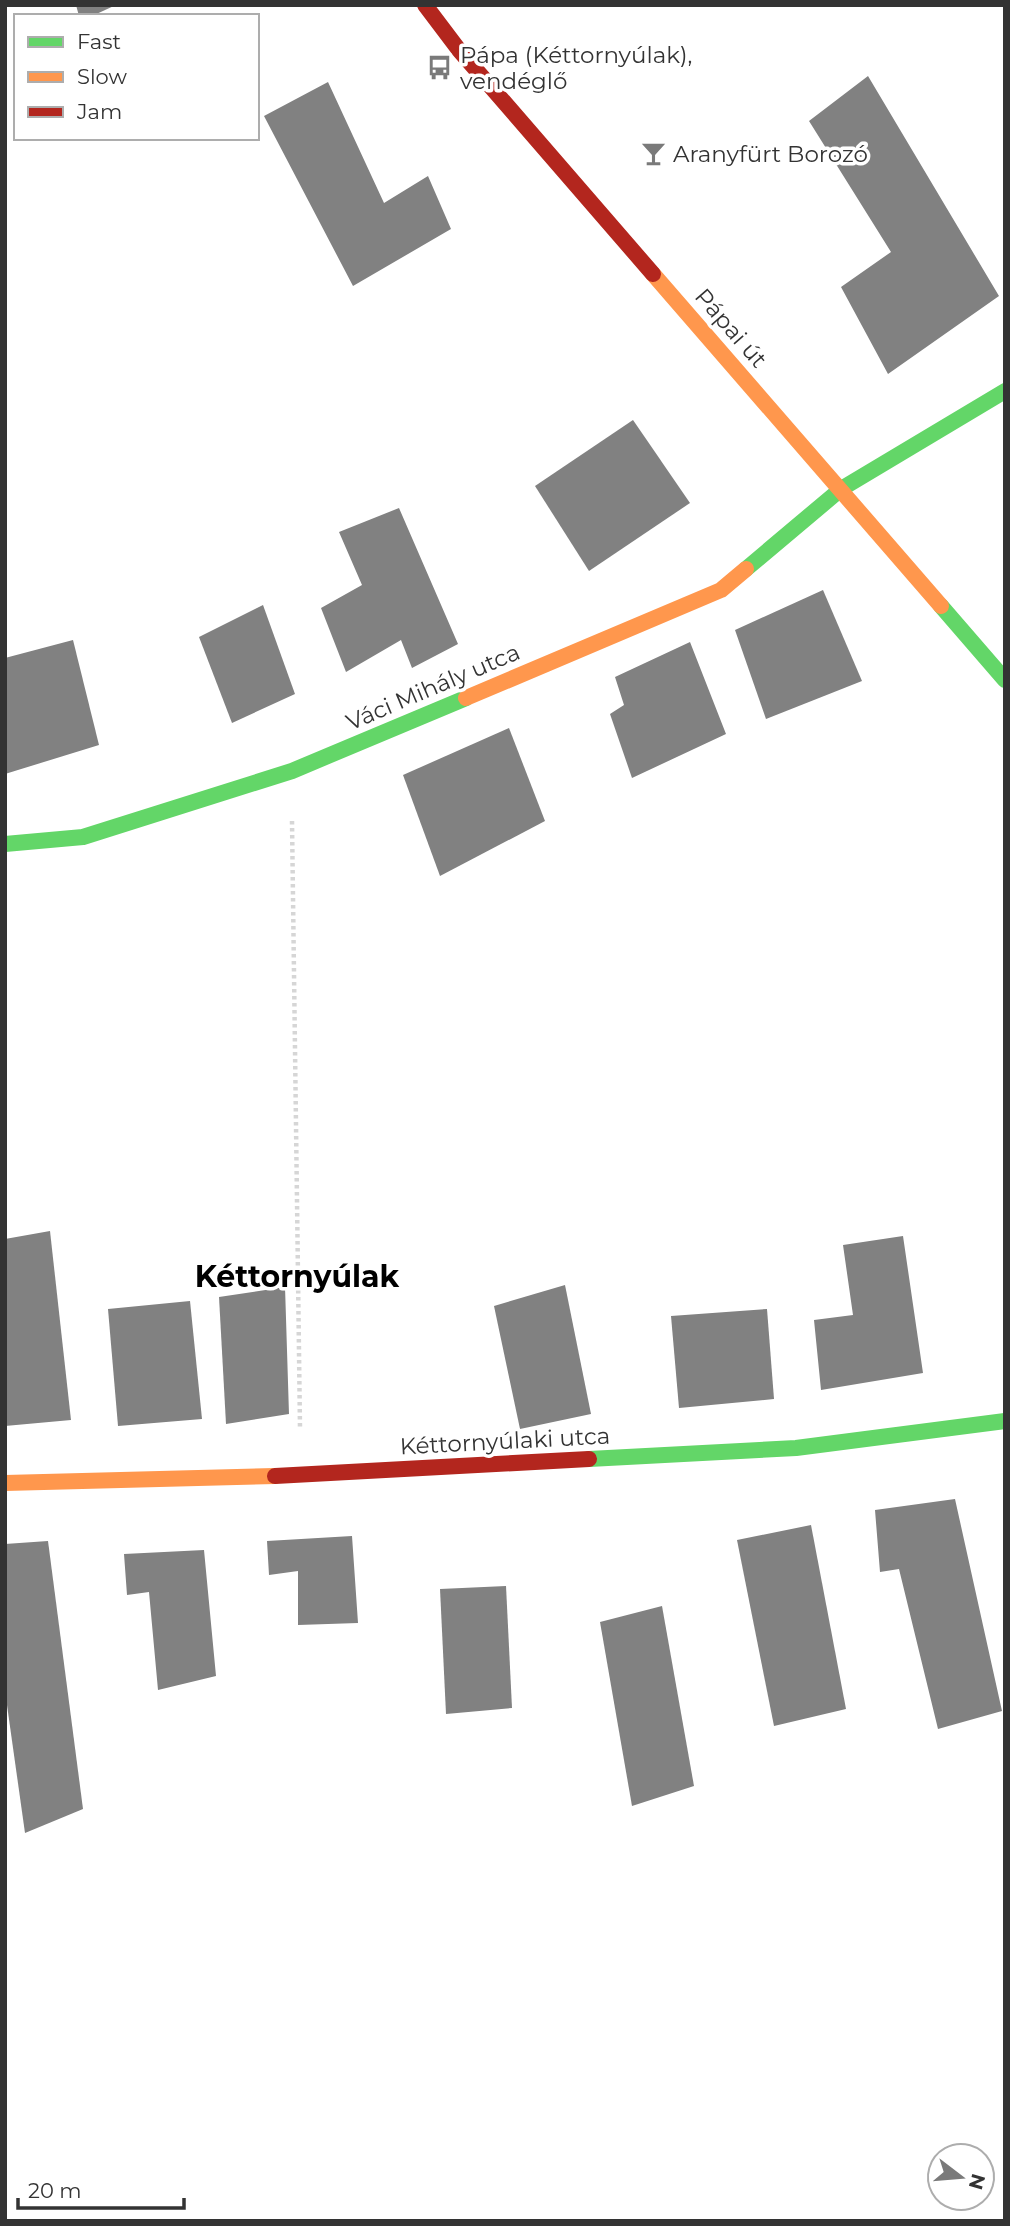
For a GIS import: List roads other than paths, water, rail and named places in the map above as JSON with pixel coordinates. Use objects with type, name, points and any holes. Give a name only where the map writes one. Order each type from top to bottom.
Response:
[{"type":"street","name":"Pápai út","points":[[425,5],[459,50],[1005,680]]},
{"type":"street","name":"Váci Mihály utca","points":[[5,844],[83,837],[292,771],[722,590],[841,489],[1005,391]]},
{"type":"street","name":"Kéttornyúlaki utca","points":[[5,1483],[300,1475],[796,1448],[1005,1421]]},
{"type":"place","name":"Pápa (Kéttornyúlak), vendéglő","points":[[440,68]]},
{"type":"place","name":"Aranyfürt Borozó","points":[[653,154]]},
{"type":"district","name":"Kéttornyúlak","points":[[297,1277]]}]
